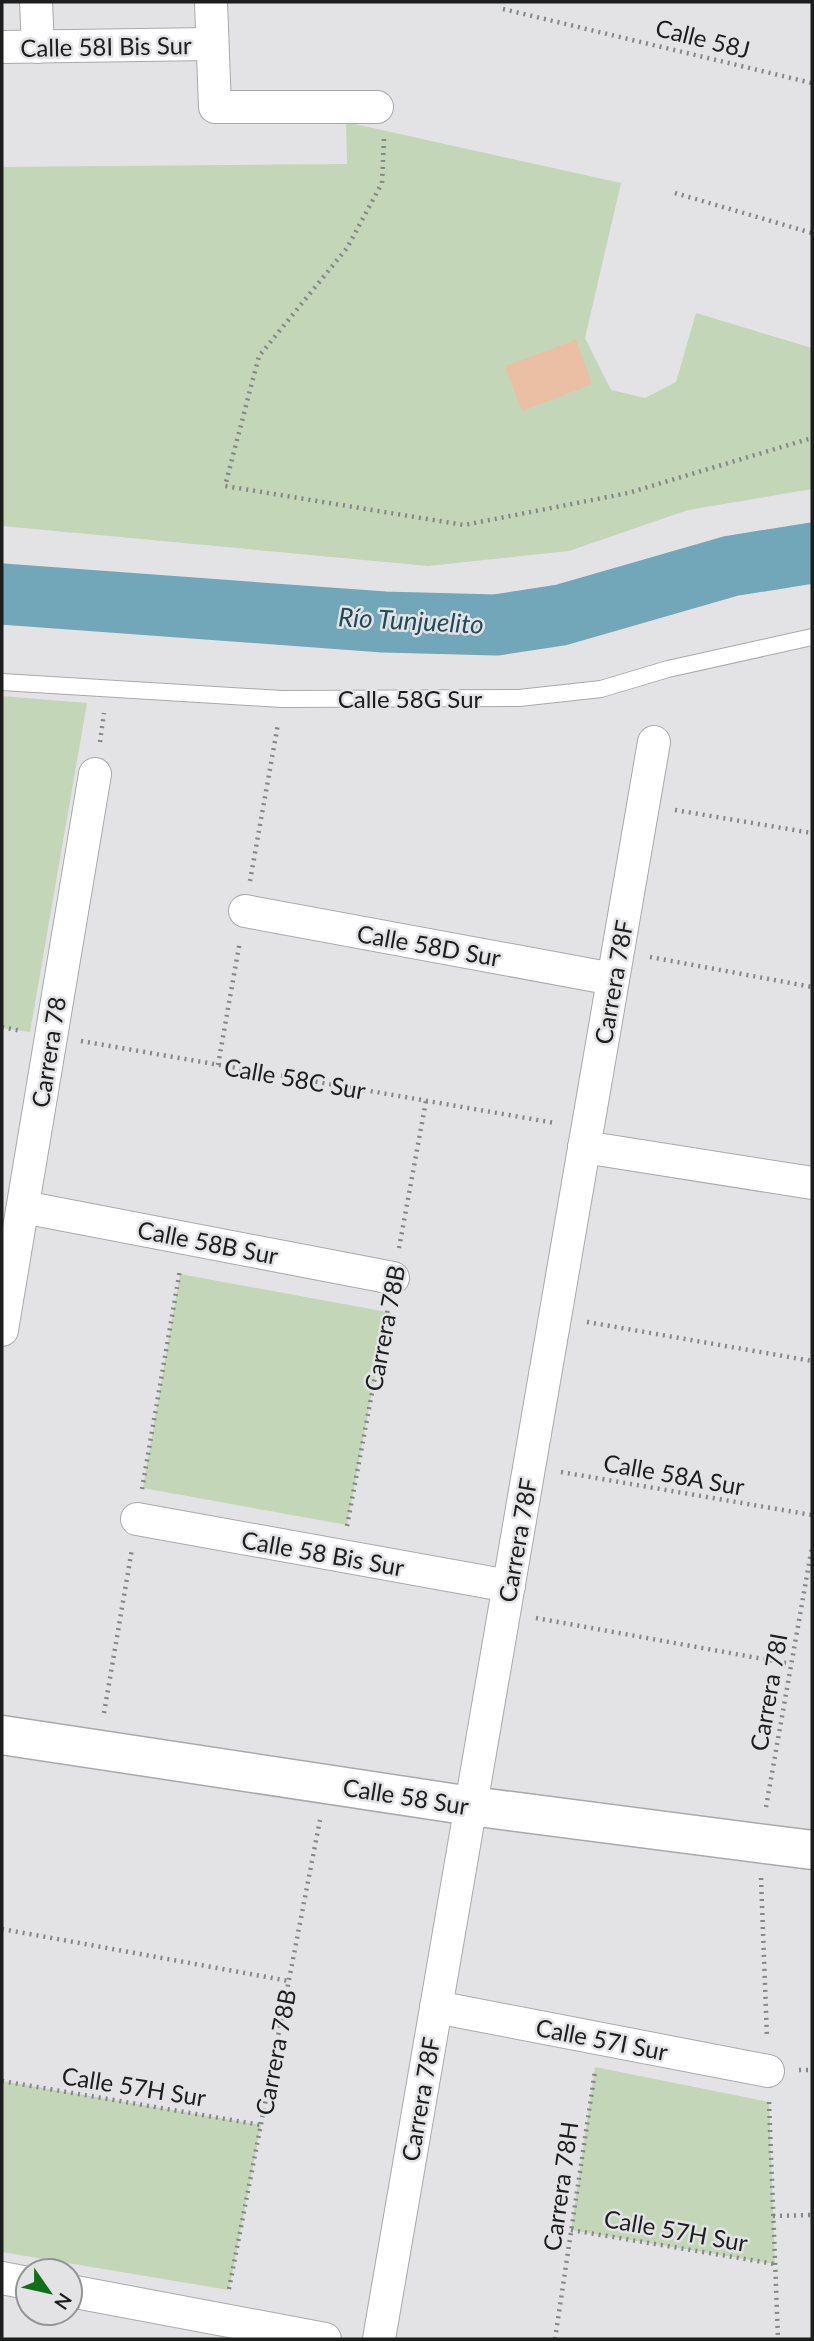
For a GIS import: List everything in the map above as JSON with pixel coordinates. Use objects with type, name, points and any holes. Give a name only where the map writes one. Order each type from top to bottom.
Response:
[{"type":"street","points":[[36,2],[38,47]]},
{"type":"street","points":[[211,2],[215,107],[377,107]]},
{"type":"street","name":"Calle 58I Bis Sur","points":[[2,47],[211,44]]},
{"type":"street","name":"Carrera 78F","points":[[379,2339],[654,742]]},
{"type":"street","name":"Carrera 78","points":[[2,1330],[94,774]]},
{"type":"street","name":"Calle 58D Sur","points":[[245,911],[616,965]]},
{"type":"street","points":[[586,1138],[812,1183]]},
{"type":"street","name":"Calle 58B Sur","points":[[23,1207],[393,1278]]},
{"type":"street","name":"Calle 58 Bis Sur","points":[[137,1519],[342,1556],[506,1599]]},
{"type":"street","name":"Calle 58 Sur","points":[[2,1735],[471,1806],[812,1850]]},
{"type":"street","name":"Calle 57I Sur","points":[[436,2007],[768,2071]]},
{"type":"street","points":[[84,2294],[325,2339]]},
{"type":"lane","name":"Calle 58G Sur","points":[[2,682],[282,699],[519,698],[601,689],[668,669],[812,637]]},
{"type":"path","name":"Calle 58J","points":[[503,9],[812,83]]},
{"type":"path","points":[[377,107],[386,148],[382,183],[347,248],[258,356],[225,485],[464,525],[628,492],[812,438]]},
{"type":"path","points":[[675,193],[812,233]]},
{"type":"path","points":[[94,774],[108,688]]},
{"type":"path","points":[[643,805],[812,833]]},
{"type":"path","points":[[616,965],[812,987]]},
{"type":"path","name":"Calle 58C Sur","points":[[2,1027],[426,1101],[586,1138]]},
{"type":"path","name":"Carrera 78B","points":[[342,1556],[426,1101]]},
{"type":"path","points":[[555,1316],[812,1361]]},
{"type":"path","name":"Calle 58A Sur","points":[[529,1467],[812,1515]]},
{"type":"path","name":"Carrera 78I","points":[[759,1843],[812,1547]]},
{"type":"path","points":[[506,1599],[791,1664]]},
{"type":"path","name":"Carrera 78B","points":[[224,2320],[327,1784]]},
{"type":"path","points":[[2,1929],[289,1981]]},
{"type":"path","name":"Carrera 78H","points":[[555,2339],[600,2039]]},
{"type":"path","name":"Calle 57H Sur","points":[[2,2081],[261,2124]]},
{"type":"path","name":"Calle 57H Sur","points":[[773,2216],[812,2216]]},
{"type":"path","name":"Calle 57H Sur","points":[[571,2230],[775,2264]]},
{"type":"green space","points":[[346,122],[621,183],[585,338],[611,390],[645,398],[676,382],[696,313],[812,348],[812,489],[688,510],[569,551],[428,566],[2,526],[2,167],[347,164]]},
{"type":"green space","points":[[2,696],[87,703],[30,1032],[2,1028]]},
{"type":"green space","points":[[180,1274],[387,1312],[347,1525],[143,1488]]},
{"type":"green space","points":[[595,2067],[769,2102],[775,2264],[571,2230]]},
{"type":"green space","points":[[2,2081],[261,2125],[229,2290],[84,2266],[84,2257],[32,2257],[2,2252]]},
{"type":"building","points":[[576,340],[592,384],[522,411],[505,366]]},
{"type":"waterway","name":"Río Tunjuelito","points":[[2,594],[384,622],[496,625],[561,615],[731,566],[812,553]]}]
